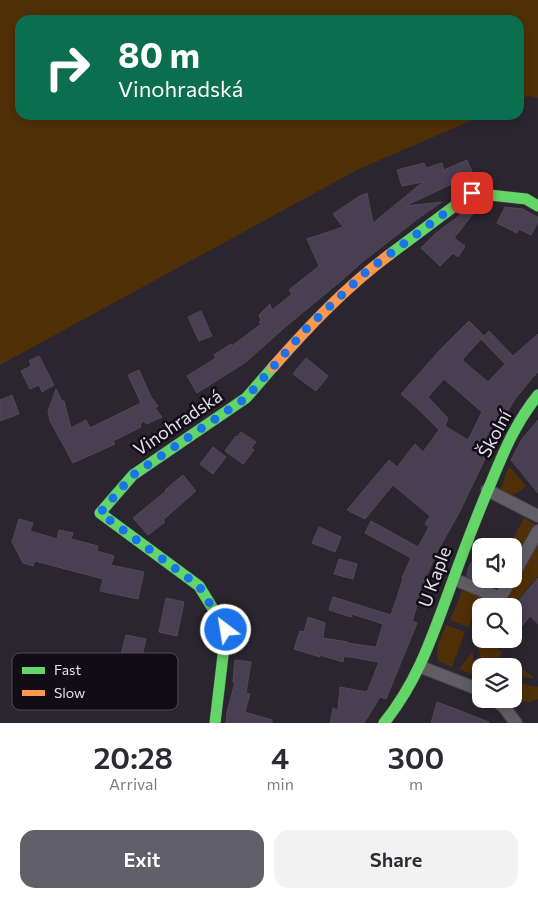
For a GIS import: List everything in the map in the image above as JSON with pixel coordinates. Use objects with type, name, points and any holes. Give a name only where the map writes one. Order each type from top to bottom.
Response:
[{"type":"street","name":"Vinohradská","points":[[215,723],[226,630],[199,586],[100,513],[133,475],[246,398],[307,328],[367,271],[472,193],[526,199],[538,206]]},
{"type":"street","name":"Školní","points":[[487,490],[510,437],[538,395]]},
{"type":"street","points":[[487,490],[538,516]]},
{"type":"street","name":"U Kaple","points":[[384,723],[396,710],[421,666],[487,490]]},
{"type":"street","points":[[522,559],[538,531]]},
{"type":"street","name":"U Kaple","points":[[461,582],[490,598]]},
{"type":"street","points":[[421,666],[472,687]]},
{"type":"street","points":[[505,708],[516,723]]},
{"type":"shaded area","points":[[0,0],[538,0],[538,98],[528,96],[524,98],[524,15],[15,15],[15,120],[472,120],[357,170],[0,365]]},
{"type":"shaded area","points":[[508,468],[512,469],[526,486],[514,494],[500,491]]},
{"type":"shaded area","points":[[524,518],[538,526],[522,556],[522,538],[513,538]]},
{"type":"shaded area","points":[[538,542],[538,576],[520,598],[504,598],[510,588],[522,588],[522,568]]},
{"type":"shaded area","points":[[464,587],[482,594],[480,598],[472,598],[472,618],[468,627],[450,620]]},
{"type":"shaded area","points":[[446,625],[465,632],[452,667],[439,662],[437,657],[439,643]]},
{"type":"shaded area","points":[[479,648],[496,648],[502,652],[499,658],[480,658]]},
{"type":"shaded area","points":[[472,652],[474,658],[472,658],[472,675],[459,669]]},
{"type":"shaded area","points":[[522,668],[534,678],[522,677]]},
{"type":"shaded area","points":[[522,684],[538,687],[538,699],[529,703],[525,701],[522,702]]},
{"type":"building","points":[[467,160],[473,174],[405,206],[442,202],[361,263],[246,362],[197,393],[187,376],[216,358],[214,355],[231,344],[232,346],[261,324],[259,322],[261,321],[259,315],[270,304],[272,310],[292,294],[289,290],[319,266],[307,239],[343,227],[333,214],[367,193],[373,223],[423,182],[402,186],[397,170],[424,163],[426,168],[442,163],[444,170]]},
{"type":"building","points":[[475,204],[480,205],[454,238],[465,246],[458,257],[453,253],[440,266],[421,248],[436,233]]},
{"type":"building","points":[[505,207],[523,209],[538,217],[538,222],[531,235],[519,229],[517,233],[497,223]]},
{"type":"building","points":[[201,311],[212,336],[199,341],[188,317]]},
{"type":"building","points":[[469,321],[484,336],[489,331],[513,356],[538,334],[538,372],[509,409],[459,513],[437,552],[415,606],[417,606],[412,621],[417,623],[386,699],[380,697],[364,723],[330,723],[333,708],[338,710],[340,687],[367,692],[379,662],[344,656],[343,662],[294,649],[300,631],[304,632],[308,617],[325,623],[323,638],[376,647],[383,624],[352,614],[351,617],[329,610],[333,597],[391,615],[402,578],[411,558],[365,533],[371,521],[418,547],[429,527],[425,524],[430,516],[393,485],[365,519],[347,510],[389,460],[397,467],[415,444],[423,452],[439,430],[401,394]],"holes":[[[481,339],[505,364],[488,382],[462,360]],[[444,379],[482,412],[468,440],[445,426],[448,418],[428,397]]]},
{"type":"building","points":[[39,356],[54,385],[42,392],[39,385],[30,389],[21,371],[31,366],[29,361]]},
{"type":"building","points":[[306,358],[328,376],[316,391],[293,374]]},
{"type":"building","points":[[139,370],[151,397],[158,406],[155,408],[162,417],[147,424],[143,421],[140,425],[141,427],[113,441],[115,444],[73,463],[50,421],[48,411],[56,389],[62,401],[64,401],[71,428],[86,420],[90,428],[141,403],[128,375]]},
{"type":"building","points":[[12,395],[19,414],[0,421],[0,400]]},
{"type":"building","points":[[538,420],[538,493],[511,460],[522,439]]},
{"type":"building","points":[[241,432],[256,442],[251,448],[254,450],[243,464],[225,451]]},
{"type":"building","points":[[213,447],[226,457],[213,474],[200,464]]},
{"type":"building","points":[[183,475],[196,491],[163,520],[165,522],[148,535],[133,518]]},
{"type":"building","points":[[19,519],[33,523],[30,531],[57,539],[59,530],[73,533],[71,539],[98,546],[97,551],[114,556],[111,565],[144,572],[138,599],[100,591],[103,579],[35,561],[33,566],[23,563],[12,542]]},
{"type":"building","points":[[319,527],[341,537],[335,552],[312,543]]},
{"type":"building","points":[[339,559],[357,564],[353,579],[334,574]]},
{"type":"building","points":[[472,562],[472,578],[467,576]]},
{"type":"building","points":[[538,578],[538,624],[530,616],[522,626],[521,598]]},
{"type":"building","points":[[166,598],[184,602],[177,636],[159,632]]},
{"type":"building","points":[[126,635],[146,639],[143,653],[121,653]]},
{"type":"building","points":[[235,660],[251,662],[246,693],[250,694],[245,712],[272,720],[272,723],[226,723],[235,682],[233,682]]},
{"type":"building","points":[[437,702],[489,722],[431,723]]},
{"type":"traffic: fast","points":[[389,255],[472,193],[526,199],[538,206]]},
{"type":"traffic: fast","points":[[215,723],[226,630],[199,586],[100,513],[133,475],[246,398],[273,367]]},
{"type":"traffic: fast","points":[[384,723],[406,692],[422,660],[500,461],[517,427],[538,395]]},
{"type":"traffic: slow","points":[[273,367],[328,308],[389,255]]},
{"type":"route","points":[[226,630],[199,586],[100,513],[133,475],[246,398],[307,328],[367,271],[472,193]]}]
